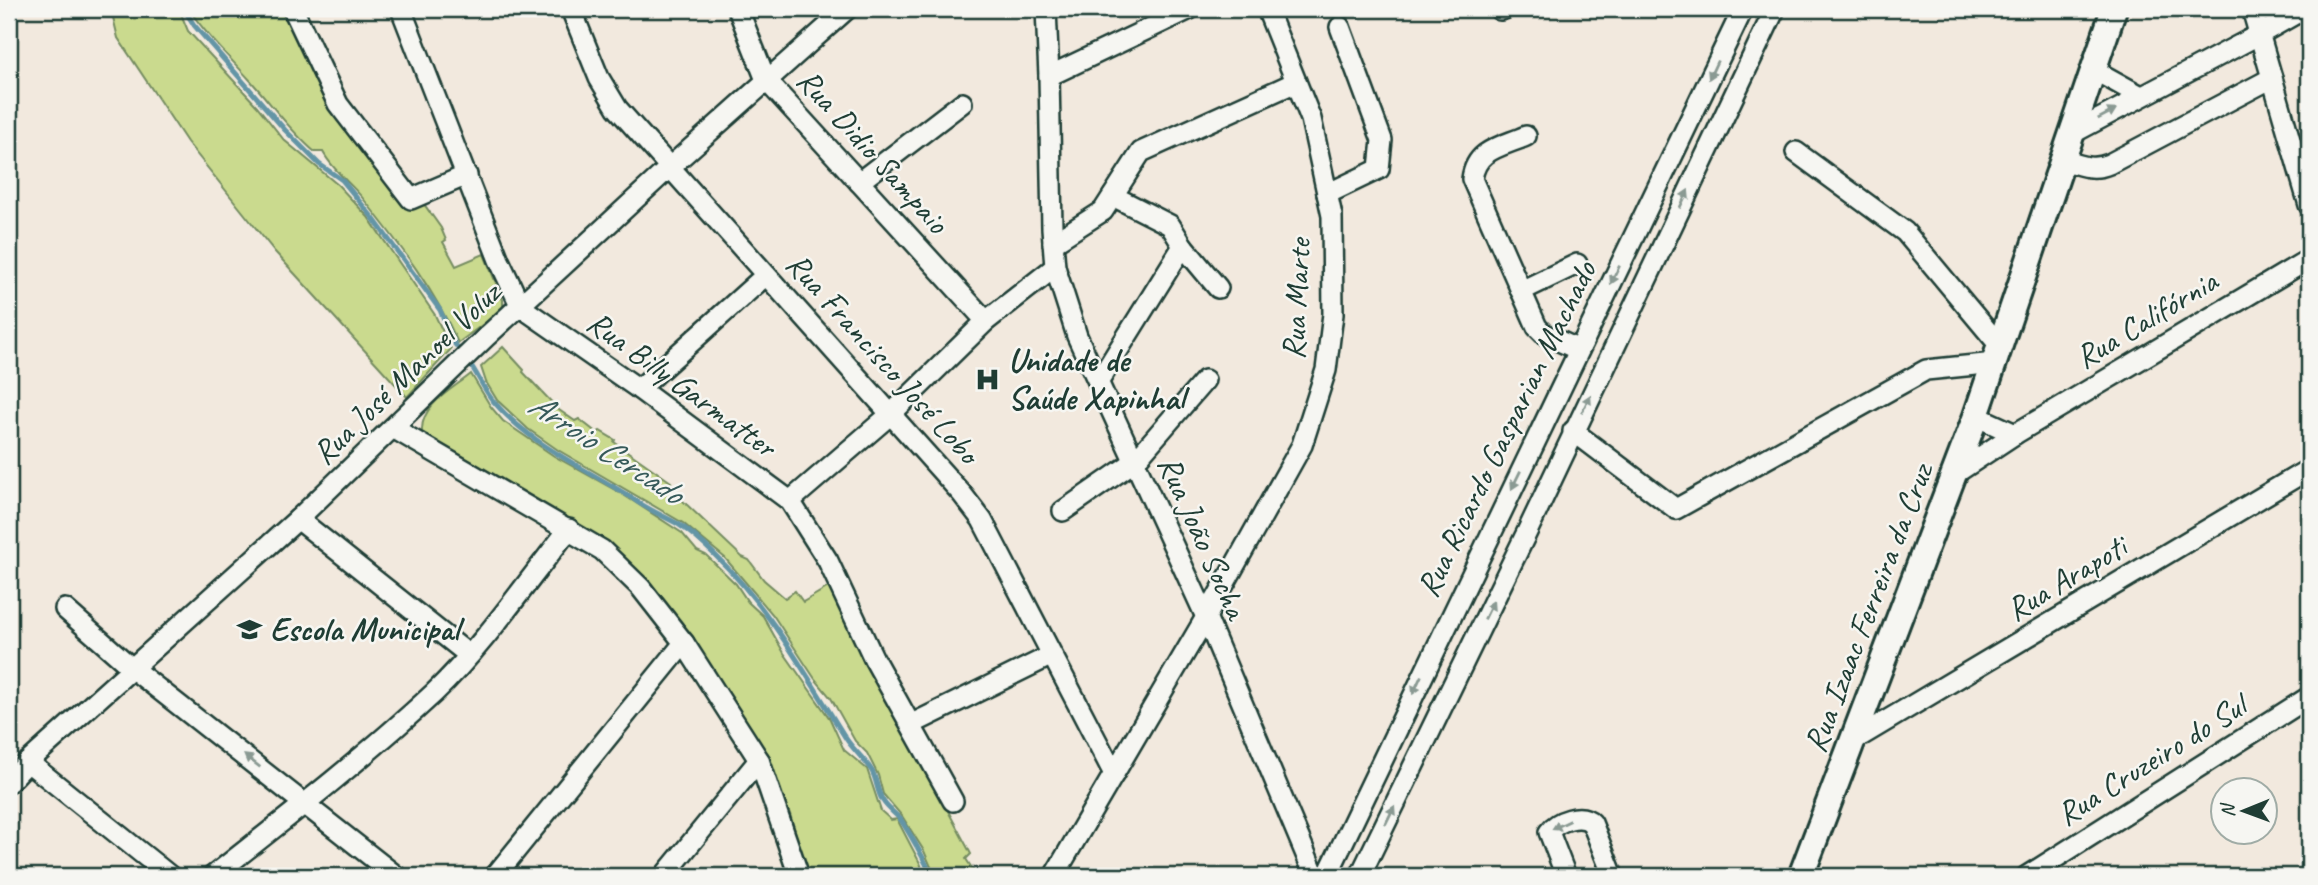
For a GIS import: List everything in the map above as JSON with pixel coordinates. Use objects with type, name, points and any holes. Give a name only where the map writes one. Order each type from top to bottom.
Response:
[{"type":"main road","name":"Rua Izaac Ferreira da Cruz","points":[[1801,876],[1976,416],[2115,9]]},
{"type":"street","points":[[293,9],[338,104],[411,199],[467,175]]},
{"type":"street","points":[[401,9],[499,260],[521,307]]},
{"type":"street","name":"Rua Francisco José Lobo","points":[[571,9],[599,78],[617,108],[962,494],[982,520],[1050,656],[1114,774]]},
{"type":"street","name":"Rua Didio Sampaio","points":[[738,9],[766,80],[986,321]]},
{"type":"street","name":"Rua José Manoel Voluz","points":[[9,782],[298,519],[487,337],[670,167],[847,9]]},
{"type":"street","name":"Rua João Socha","points":[[1046,9],[1055,267],[1077,336],[1206,617],[1315,876]]},
{"type":"street","points":[[1049,76],[1190,9]]},
{"type":"street","name":"Rua Marte","points":[[1054,876],[1206,617],[1302,445],[1326,370],[1334,314],[1332,216],[1311,119],[1267,9]]},
{"type":"street","name":"Rua Ricardo Gasparian Machado","points":[[1326,876],[1743,9]]},
{"type":"street","name":"Rua Ricardo Gasparian Machado","points":[[1360,876],[1521,545],[1774,9]]},
{"type":"street","points":[[2252,9],[2309,205]]},
{"type":"street","points":[[2073,133],[2304,9]]},
{"type":"street","points":[[1327,194],[1379,169],[1382,140],[1340,26]]},
{"type":"street","points":[[2094,70],[2141,96]]},
{"type":"street","points":[[2063,160],[2100,168],[2272,78]]},
{"type":"street","points":[[1054,243],[1103,211],[1141,152],[1296,82]]},
{"type":"street","points":[[859,182],[962,103]]},
{"type":"street","points":[[1526,136],[1478,159],[1472,179],[1537,327],[1544,334],[1579,350]]},
{"type":"street","points":[[1573,431],[1676,509],[1926,370],[1997,354],[1905,232],[1796,152]]},
{"type":"street","points":[[1113,196],[1170,225],[1183,246],[1218,288]]},
{"type":"street","points":[[1099,381],[1183,246]]},
{"type":"street","name":"Rua Califórnia","points":[[1953,475],[2015,434],[2309,259]]},
{"type":"street","points":[[1521,290],[1577,264]]},
{"type":"street","points":[[790,501],[891,414],[986,321],[1055,267]]},
{"type":"street","points":[[639,389],[766,275]]},
{"type":"street","name":"Rua Billy Garmatter","points":[[521,307],[639,389],[790,501],[828,561],[874,659],[953,802]]},
{"type":"street","points":[[1063,511],[1135,461],[1205,380]]},
{"type":"street","points":[[1976,416],[2015,434]]},
{"type":"street","points":[[393,428],[569,529],[601,550],[641,588],[684,643],[759,760],[799,876]]},
{"type":"street","name":"Rua Arapoti","points":[[1854,740],[2309,469]]},
{"type":"street","points":[[298,519],[469,655]]},
{"type":"street","points":[[213,876],[306,803],[434,692],[469,655],[569,529]]},
{"type":"street","points":[[65,609],[134,669],[397,876]]},
{"type":"street","points":[[495,876],[684,643]]},
{"type":"street","points":[[912,724],[1050,656]]},
{"type":"street","name":"Rua Cruzeiro do Sul","points":[[2027,876],[2309,697]]},
{"type":"street","points":[[664,876],[759,760]]},
{"type":"street","points":[[28,762],[170,876]]},
{"type":"street","points":[[1566,876],[1549,832],[1551,828],[1580,816],[1592,823],[1613,876]]},
{"type":"green space","points":[[111,9],[179,9],[188,31],[257,106],[284,140],[338,185],[368,217],[435,315],[451,349],[407,397],[275,252],[187,142],[118,38]]},
{"type":"green space","points":[[189,9],[288,9],[331,102],[421,200],[441,228],[446,240],[443,242],[456,266],[484,254],[503,300],[503,307],[498,313],[458,343],[428,287],[365,201],[323,152],[315,152],[297,135],[210,37]]},
{"type":"green space","points":[[503,347],[559,410],[575,421],[579,419],[597,433],[600,431],[615,440],[614,442],[671,482],[667,490],[683,501],[742,557],[749,560],[764,580],[785,598],[795,591],[803,602],[832,585],[861,650],[862,659],[894,710],[971,854],[966,859],[977,876],[935,876],[924,851],[902,816],[883,794],[878,775],[867,753],[855,741],[831,698],[815,679],[773,615],[725,558],[683,523],[558,450],[528,429],[497,400],[481,367]]},
{"type":"green space","points":[[471,374],[503,421],[554,456],[622,494],[682,533],[697,551],[706,555],[736,584],[748,602],[763,616],[784,653],[830,719],[844,750],[867,769],[881,811],[891,820],[897,819],[921,865],[922,876],[808,876],[790,814],[778,785],[765,758],[709,667],[561,516],[422,432],[426,414],[432,406]]},
{"type":"waterway","name":"Arroio Cercado","points":[[184,9],[194,25],[285,130],[319,164],[342,180],[373,218],[440,310],[454,343],[462,353]]},
{"type":"waterway","name":"Arroio Cercado","points":[[468,361],[494,402],[524,431],[559,455],[683,527],[734,575],[770,619],[848,742],[872,771],[881,797],[901,820],[931,876]]},
{"type":"place","name":"Unidade de Saúde Xapinhal","points":[[988,379]]},
{"type":"place","name":"Escola Municipal","points":[[250,629]]}]
